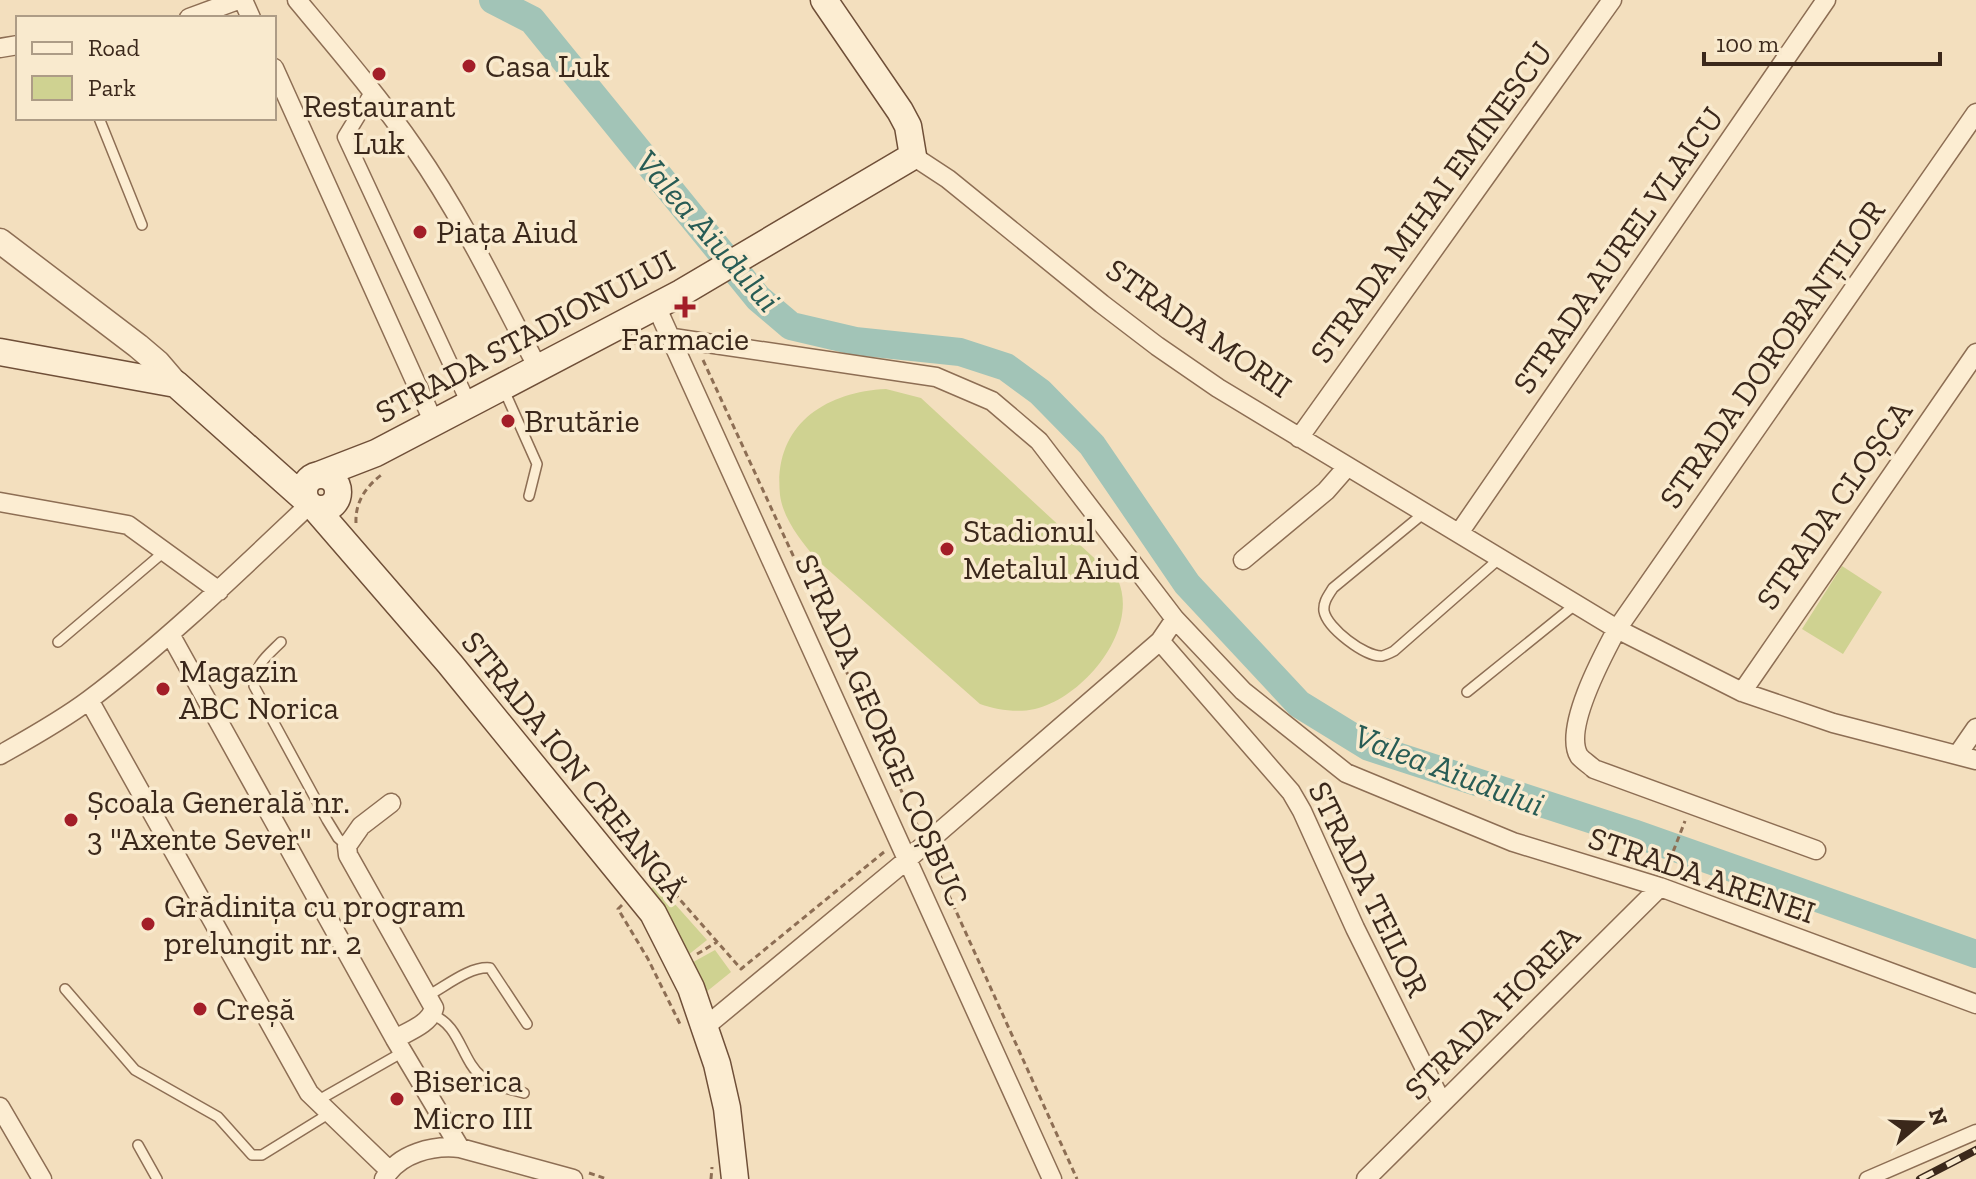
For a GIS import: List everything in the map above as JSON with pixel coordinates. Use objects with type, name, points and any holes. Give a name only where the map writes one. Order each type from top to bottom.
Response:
[{"type":"main road","points":[[824,0],[900,111],[908,126],[913,156]]},
{"type":"main road","name":"STRADA STADIONULUI","points":[[319,495],[382,462],[434,423],[681,293],[913,156]]},
{"type":"main road","points":[[0,352],[176,384]]},
{"type":"main road","name":"STRADA ION CREANGĂ","points":[[176,384],[268,465],[319,495],[356,555],[639,892],[681,964],[694,1027],[727,1108],[735,1179]]},
{"type":"street","points":[[195,16],[241,0]]},
{"type":"street","points":[[297,0],[373,91],[416,149],[453,207],[538,368]]},
{"type":"street","name":"STRADA MIHAI EMINESCU","points":[[1299,438],[1612,0]]},
{"type":"street","name":"STRADA AUREL VLAICU","points":[[1459,533],[1826,0]]},
{"type":"street","points":[[276,72],[434,423]]},
{"type":"street","points":[[373,91],[345,137],[469,404]]},
{"type":"street","name":"STRADA DOROBANȚILOR","points":[[1617,629],[1976,113]]},
{"type":"street","name":"STRADA MORII","points":[[913,156],[948,179],[1157,346],[1299,438],[1617,629],[1742,692],[1833,723],[1967,757]]},
{"type":"street","name":"STRADA ION CREANGĂ","points":[[0,241],[138,346],[176,384]]},
{"type":"street","name":"STRADA GEORGE COȘBUC","points":[[656,306],[1052,1179]]},
{"type":"street","name":"STRADA ARENEI","points":[[673,338],[936,377],[992,401],[1039,441],[1175,619],[1243,691],[1346,773],[1513,842],[1660,887],[1976,1004]]},
{"type":"street","name":"STRADA CLOȘCA","points":[[1742,692],[1976,353]]},
{"type":"street","points":[[1243,560],[1326,491],[1347,467]]},
{"type":"street","points":[[5,749],[53,725],[89,700],[219,591],[319,495]]},
{"type":"street","points":[[0,502],[128,525],[219,591]]},
{"type":"street","points":[[694,1027],[908,859],[1160,641],[1175,619]]},
{"type":"street","points":[[1617,629],[1596,668],[1574,735],[1579,756],[1594,769],[1816,850]]},
{"type":"street","points":[[170,634],[399,1045],[460,1148]]},
{"type":"street","name":"STRADA TEILOR","points":[[1160,641],[1296,801],[1442,1103]]},
{"type":"street","points":[[89,700],[309,1093],[387,1174],[426,1148],[460,1148],[573,1179]]},
{"type":"street","points":[[1967,757],[1976,728]]},
{"type":"street","points":[[391,803],[361,826],[347,846],[348,855],[434,1008],[432,1015],[399,1045]]},
{"type":"street","name":"STRADA HOREA","points":[[1366,1179],[1660,887]]},
{"type":"street","points":[[0,1107],[42,1179]]},
{"type":"street","points":[[1867,1179],[1976,1132]]},
{"type":"lane","points":[[100,120],[142,225]]},
{"type":"lane","points":[[503,387],[537,464],[529,496]]},
{"type":"lane","points":[[1424,513],[1333,588],[1324,601],[1328,622],[1343,637],[1369,653],[1382,656],[1394,651],[1500,558]]},
{"type":"lane","points":[[58,642],[165,551]]},
{"type":"lane","points":[[1467,692],[1576,604]]},
{"type":"lane","points":[[281,642],[259,663],[254,686],[327,820],[347,846]]},
{"type":"lane","points":[[429,995],[473,971],[490,968],[527,1024]]},
{"type":"lane","points":[[65,989],[135,1070],[218,1117],[252,1155],[262,1155],[399,1045]]},
{"type":"lane","points":[[432,1015],[447,1021],[476,1071],[484,1079],[524,1093]]},
{"type":"lane","points":[[138,1145],[157,1179]]},
{"type":"path","points":[[624,348],[652,334]]},
{"type":"path","points":[[695,343],[1077,1179]]},
{"type":"path","points":[[356,525],[359,501],[375,480],[382,462]]},
{"type":"path","points":[[1660,887],[1692,803]]},
{"type":"path","points":[[694,1027],[618,909],[659,876],[741,969],[887,849]]},
{"type":"path","points":[[681,964],[717,942]]},
{"type":"path","points":[[711,1179],[712,1164]]},
{"type":"green space","name":"Stadionul Metalul Aiud","points":[[886,389],[921,398],[1118,580],[1123,599],[1121,620],[1114,640],[1088,677],[1053,702],[1021,711],[980,704],[816,559],[789,521],[780,495],[780,471],[794,432],[807,417],[842,397]]},
{"type":"green space","points":[[1842,566],[1882,592],[1843,654],[1802,629]]},
{"type":"green space","points":[[657,884],[707,940],[683,959],[647,892]]},
{"type":"green space","points":[[715,950],[731,972],[700,997],[686,966]]},
{"type":"waterway","name":"Valea Aiudului","points":[[493,0],[532,20],[758,298],[791,326],[855,341],[960,352],[1006,367],[1040,392],[1092,445],[1187,584],[1299,704],[1369,747],[1633,833],[1976,954]]},
{"type":"railway","points":[[1920,1179],[1976,1150]]},
{"type":"place","name":"Casa Luk","points":[[469,66]]},
{"type":"place","name":"Restaurant Luk","points":[[379,74]]},
{"type":"place","name":"Piața Aiud","points":[[420,232]]},
{"type":"place","name":"Farmacie","points":[[685,307]]},
{"type":"place","name":"Brutărie","points":[[508,421]]},
{"type":"place","name":"Stadionul Metalul Aiud","points":[[947,549]]},
{"type":"place","name":"Magazin ABC Norica","points":[[163,689]]},
{"type":"place","name":"Școala Generală nr. 3 \"Axente Sever\"","points":[[71,820]]},
{"type":"place","name":"Grădinița cu program prelungit nr. 2","points":[[148,924]]},
{"type":"place","name":"Creșă","points":[[200,1009]]},
{"type":"place","name":"Biserica Micro III","points":[[397,1099]]}]
